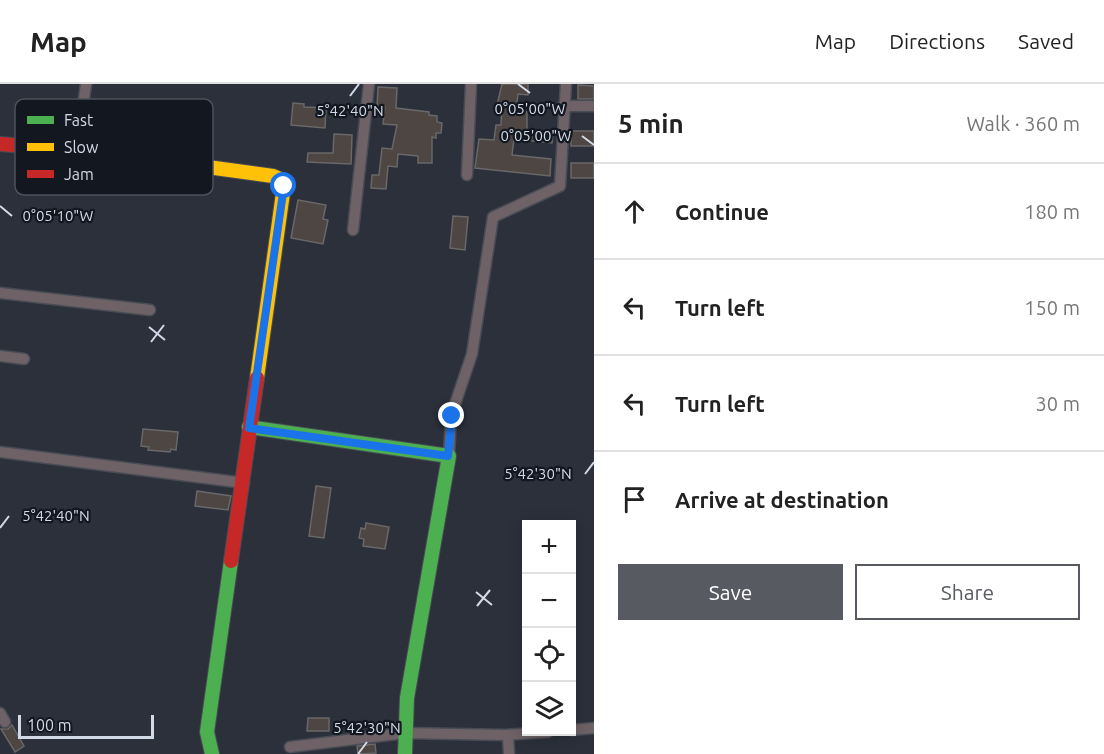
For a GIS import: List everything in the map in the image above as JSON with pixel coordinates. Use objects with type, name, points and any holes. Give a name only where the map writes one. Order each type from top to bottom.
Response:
[{"type":"street","points":[[84,99],[86,84]]},
{"type":"street","points":[[353,230],[369,84]]},
{"type":"street","points":[[467,175],[471,84]]},
{"type":"street","points":[[405,754],[407,698],[448,456],[452,416],[472,354],[493,217],[561,186],[563,105],[566,84]]},
{"type":"street","points":[[563,105],[594,106]]},
{"type":"street","points":[[0,144],[15,145]]},
{"type":"street","points":[[212,754],[207,732],[244,483],[249,428],[284,186],[280,179],[273,176],[213,168]]},
{"type":"street","points":[[0,293],[150,310]]},
{"type":"street","points":[[0,356],[24,359]]},
{"type":"street","points":[[249,428],[448,456]]},
{"type":"street","points":[[0,452],[244,483]]},
{"type":"street","points":[[576,730],[594,728]]},
{"type":"street","points":[[290,747],[405,733],[522,734]]},
{"type":"street","points":[[508,735],[509,754]]},
{"type":"building","points":[[502,84],[528,84],[528,95],[518,94],[516,111],[527,112],[527,131],[553,133],[552,143],[514,139],[512,155],[551,159],[550,176],[475,168],[479,139],[494,140],[496,125],[501,125],[502,106],[497,105]]},
{"type":"building","points":[[578,85],[594,86],[594,99],[578,99]]},
{"type":"building","points":[[378,87],[397,88],[396,108],[429,112],[429,115],[437,116],[437,122],[442,123],[441,133],[436,133],[436,138],[432,137],[432,163],[418,163],[418,156],[398,154],[397,167],[388,166],[386,189],[371,188],[372,175],[379,175],[382,148],[392,149],[397,125],[383,124],[385,107],[377,107]]},
{"type":"building","points":[[293,103],[304,104],[304,107],[326,108],[325,128],[291,125]]},
{"type":"building","points":[[571,131],[594,131],[594,146],[571,146]]},
{"type":"building","points":[[334,134],[352,135],[351,164],[307,162],[308,153],[333,153]]},
{"type":"building","points":[[571,163],[594,163],[594,178],[571,178]]},
{"type":"building","points":[[298,200],[326,205],[323,219],[328,220],[323,244],[291,238]]},
{"type":"building","points":[[453,216],[468,217],[465,250],[450,248]]},
{"type":"building","points":[[143,429],[178,432],[176,450],[171,449],[170,452],[148,450],[149,447],[141,446]]},
{"type":"building","points":[[316,486],[331,488],[324,538],[309,536]]},
{"type":"building","points":[[197,491],[231,496],[228,510],[195,506]]},
{"type":"building","points":[[366,523],[389,527],[385,549],[363,546],[364,539],[359,538],[361,528],[365,529]]},
{"type":"building","points":[[308,718],[329,718],[329,731],[307,731]]},
{"type":"building","points":[[12,725],[24,746],[15,752],[1,729],[8,729]]},
{"type":"building","points":[[375,744],[376,753],[358,754],[357,746]]},
{"type":"traffic: fast","points":[[249,427],[449,456],[407,698],[405,754]]},
{"type":"traffic: fast","points":[[212,754],[207,732],[231,561]]},
{"type":"traffic: slow","points":[[213,168],[273,176],[280,179],[284,186],[257,378]]},
{"type":"traffic: jam","points":[[0,144],[15,145]]},
{"type":"traffic: jam","points":[[231,561],[257,378]]},
{"type":"route","points":[[284,186],[249,428],[448,456],[452,416]]}]
